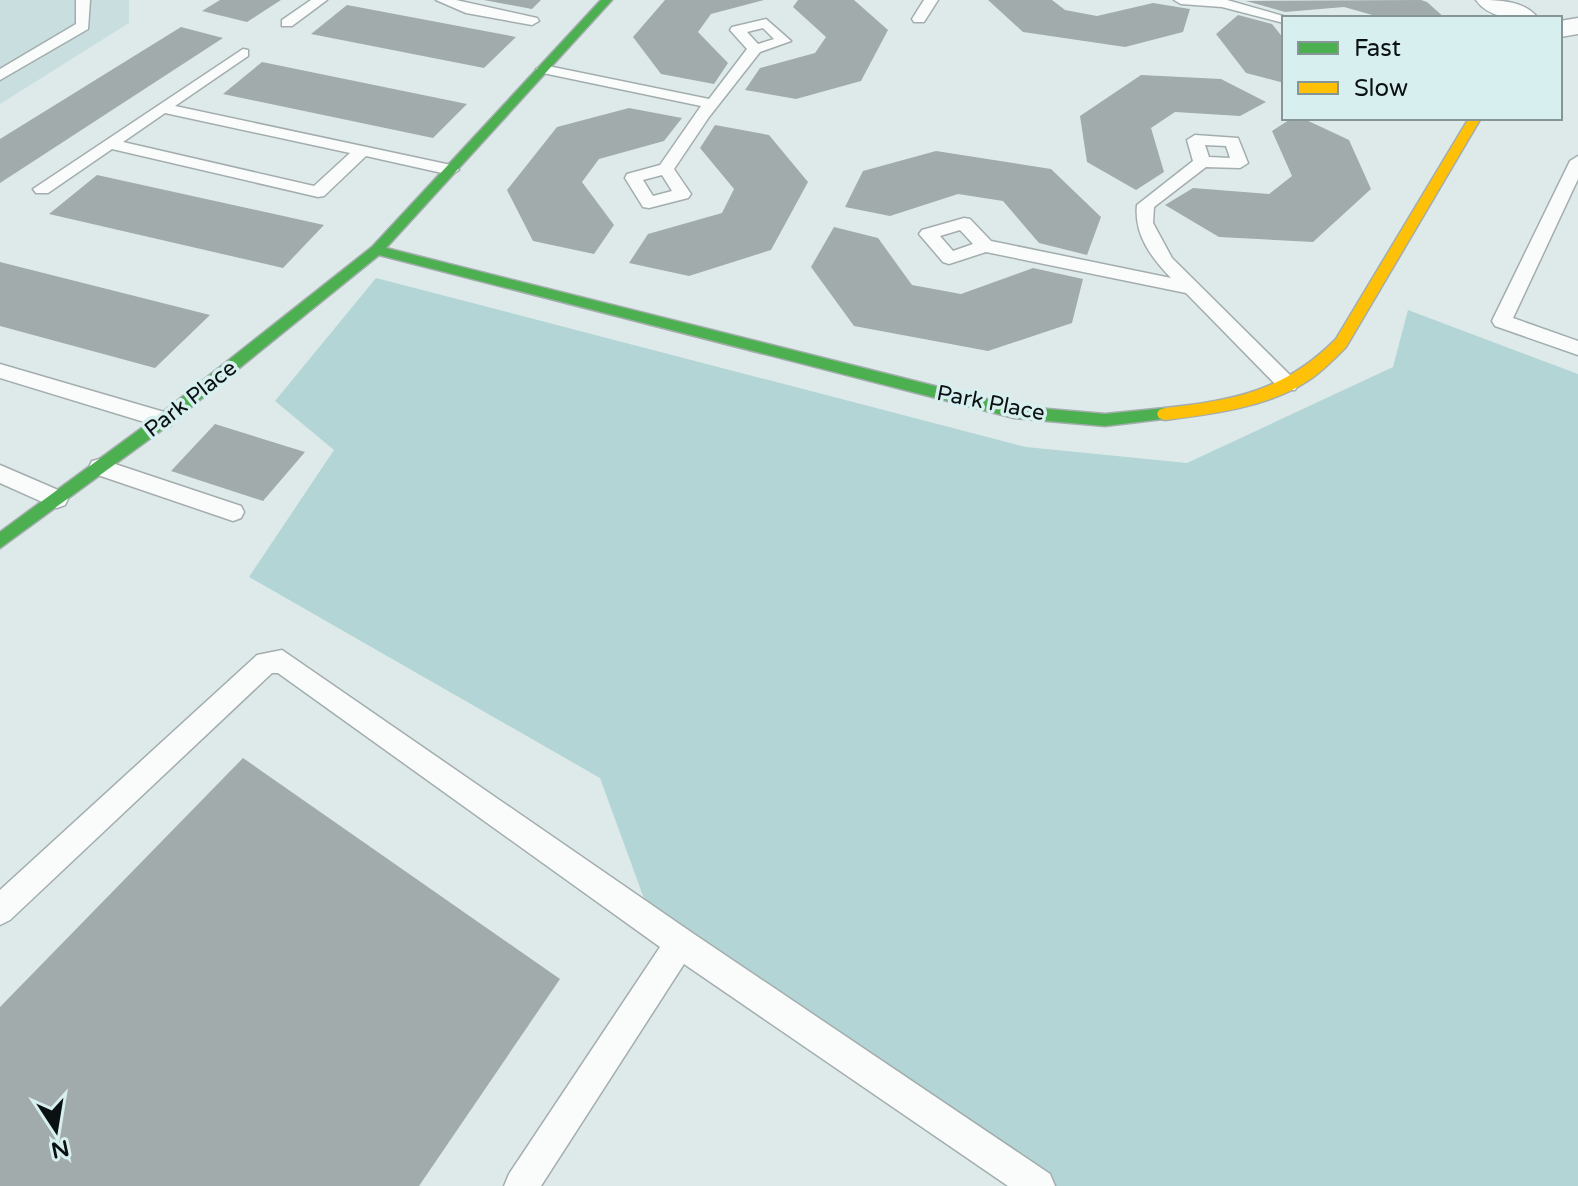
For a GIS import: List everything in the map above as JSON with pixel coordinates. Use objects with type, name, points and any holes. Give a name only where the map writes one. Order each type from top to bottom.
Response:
[{"type":"street","name":"Park Place","points":[[0,541],[164,420],[377,250],[607,0]]},
{"type":"street","points":[[1489,0],[1521,16]]},
{"type":"street","name":"Park Place","points":[[377,250],[1014,412],[1105,420],[1192,411],[1288,385],[1321,364],[1341,343],[1474,120]]},
{"type":"lane","points":[[0,75],[83,26],[83,0]]},
{"type":"lane","points":[[287,23],[320,0]]},
{"type":"lane","points":[[443,0],[471,10],[532,21]]},
{"type":"lane","points":[[919,19],[931,0]]},
{"type":"lane","points":[[1181,0],[1222,2],[1282,18]]},
{"type":"lane","points":[[666,169],[755,49]]},
{"type":"lane","points":[[42,189],[243,53]]},
{"type":"lane","points":[[543,69],[712,104]]},
{"type":"lane","points":[[164,108],[451,170]]},
{"type":"lane","points":[[111,144],[318,192],[363,150]]},
{"type":"lane","points":[[1578,161],[1502,321],[1578,348]]},
{"type":"lane","points":[[1202,162],[1150,200],[1144,215],[1151,240],[1191,288],[1288,385]]},
{"type":"lane","points":[[985,246],[1191,288]]},
{"type":"lane","points":[[0,371],[164,420]]},
{"type":"lane","points":[[100,467],[233,512]]},
{"type":"lane","points":[[0,474],[57,499]]},
{"type":"lane","points":[[0,910],[266,663],[282,661],[680,943],[1038,1186]]},
{"type":"lane","points":[[521,1186],[680,943]]},
{"type":"shaded area","points":[[0,0],[129,0],[129,23],[0,104]]},
{"type":"shaded area","points":[[376,278],[1026,447],[1187,463],[1393,367],[1408,310],[1578,374],[1578,1186],[1041,1186],[650,915],[600,778],[249,577],[334,450],[275,401]]},
{"type":"building","points":[[220,0],[281,0],[247,22],[202,11]]},
{"type":"building","points":[[484,0],[541,0],[532,9]]},
{"type":"building","points":[[665,0],[764,0],[711,14],[698,32],[728,63],[714,84],[661,74],[633,37]]},
{"type":"building","points":[[798,0],[854,0],[888,30],[861,81],[796,99],[745,90],[760,68],[815,53],[826,37],[793,7]]},
{"type":"building","points":[[988,0],[1052,0],[1065,10],[1097,16],[1153,3],[1190,9],[1183,32],[1125,47],[1023,32]]},
{"type":"building","points":[[1421,0],[1443,16],[1376,16],[1344,7],[1285,12],[1246,1]]},
{"type":"building","points":[[347,5],[516,37],[484,68],[311,34]]},
{"type":"building","points":[[1238,15],[1272,24],[1282,36],[1282,82],[1246,73],[1216,34]]},
{"type":"building","points":[[181,27],[223,38],[0,183],[0,139]]},
{"type":"building","points":[[262,62],[467,104],[433,138],[223,94]]},
{"type":"building","points":[[1141,75],[1221,79],[1266,102],[1240,116],[1175,112],[1151,128],[1164,172],[1136,190],[1087,162],[1080,116]]},
{"type":"building","points":[[629,108],[682,118],[664,141],[599,159],[582,182],[614,225],[594,254],[533,241],[507,190],[557,127]]},
{"type":"building","points":[[1289,120],[1306,120],[1349,140],[1371,189],[1313,242],[1219,237],[1165,205],[1193,188],[1269,194],[1292,176],[1272,131]]},
{"type":"building","points":[[715,125],[769,135],[808,182],[771,250],[689,276],[629,263],[648,234],[722,213],[734,189],[700,148]]},
{"type":"building","points":[[936,151],[1051,169],[1101,217],[1087,255],[1039,243],[1003,201],[958,194],[890,216],[845,207],[863,171]]},
{"type":"building","points":[[97,175],[324,225],[283,268],[49,214]]},
{"type":"building","points":[[834,227],[878,238],[912,285],[961,294],[1033,268],[1083,279],[1072,323],[988,351],[854,326],[811,267]]},
{"type":"building","points":[[0,262],[210,315],[155,368],[0,326]]},
{"type":"building","points":[[215,424],[305,452],[263,501],[171,471]]},
{"type":"building","points":[[243,758],[560,979],[419,1186],[0,1186],[0,1007]]},
{"type":"traffic: fast","points":[[0,541],[164,420],[377,250],[607,0]]},
{"type":"traffic: fast","points":[[377,250],[1014,412],[1105,420],[1165,414]]},
{"type":"traffic: slow","points":[[1165,414],[1227,404],[1273,390],[1295,382],[1329,355],[1341,343],[1474,120]]}]
